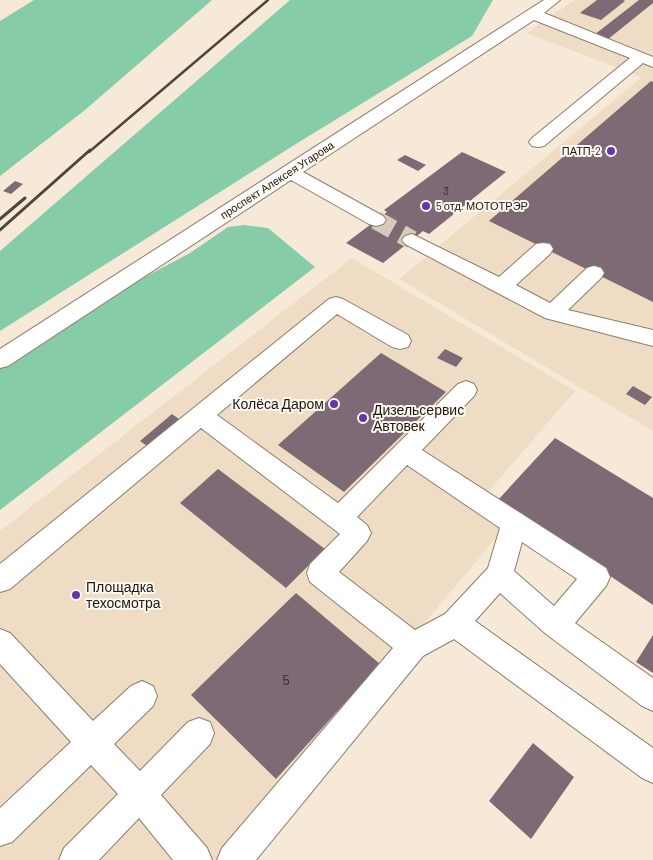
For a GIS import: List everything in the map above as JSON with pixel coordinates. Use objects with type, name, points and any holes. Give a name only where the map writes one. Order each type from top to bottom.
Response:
[{"type":"street","name":"проспект Алексея Угарова","points":[[0,360],[553,0]]},
{"type":"street","points":[[533,14],[642,62],[653,75]]},
{"type":"street","points":[[538,142],[642,62]]},
{"type":"street","points":[[290,172],[376,220]]},
{"type":"street","points":[[412,240],[552,313],[653,338]]},
{"type":"street","points":[[502,286],[543,249]]},
{"type":"street","points":[[552,313],[594,273]]},
{"type":"street","points":[[0,580],[336,304],[400,341]]},
{"type":"street","points":[[339,518],[466,390]]},
{"type":"street","points":[[201,415],[358,533],[320,573],[413,646]]},
{"type":"street","points":[[406,452],[514,525],[596,577],[556,624]]},
{"type":"street","points":[[234,860],[413,646],[455,623],[499,575],[514,525]]},
{"type":"street","points":[[499,575],[556,624],[653,696]]},
{"type":"street","points":[[455,623],[653,767]]},
{"type":"street","points":[[0,643],[140,795],[196,860]]},
{"type":"street","points":[[0,830],[142,696]]},
{"type":"street","points":[[76,860],[199,733]]},
{"type":"shaded area","points":[[575,0],[653,0],[653,431],[399,279],[642,77],[526,33]]},
{"type":"shaded area","points":[[352,258],[575,391],[476,506],[506,526],[225,860],[0,860],[0,531]]},
{"type":"green space","points":[[34,0],[212,0],[85,110],[0,176],[0,21]]},
{"type":"green space","points":[[290,0],[493,0],[472,36],[291,147],[0,331],[0,251]]},
{"type":"green space","points":[[244,225],[268,228],[315,267],[0,510],[0,367],[36,340],[98,308],[139,280],[190,253],[228,227]]},
{"type":"building","points":[[597,0],[625,1],[601,20],[580,13]]},
{"type":"building","points":[[639,0],[653,0],[653,3],[607,40],[594,35]]},
{"type":"building","name":"ПАТП-2","points":[[651,81],[653,82],[653,302],[489,221]]},
{"type":"building","points":[[462,152],[506,172],[429,234],[423,231],[383,263],[346,243],[387,212],[384,210]]},
{"type":"building","points":[[405,155],[426,165],[418,171],[397,160]]},
{"type":"building","points":[[15,181],[23,184],[11,194],[3,191]]},
{"type":"building","points":[[445,349],[463,358],[456,367],[437,358]]},
{"type":"building","name":"Дизельсервис Автовек","points":[[381,353],[446,392],[344,492],[278,445]]},
{"type":"building","points":[[633,386],[652,397],[645,405],[626,394]]},
{"type":"building","points":[[172,414],[186,424],[154,451],[140,441]]},
{"type":"building","points":[[555,438],[653,498],[653,605],[498,500]]},
{"type":"building","points":[[218,469],[325,549],[286,588],[180,503]]},
{"type":"building","points":[[296,593],[380,664],[276,779],[191,695]]},
{"type":"building","points":[[653,635],[653,673],[636,662]]},
{"type":"building","points":[[533,743],[574,777],[531,839],[489,801]]},
{"type":"tunnel","points":[[376,220],[412,240]]},
{"type":"railway","points":[[89,152],[268,0]]},
{"type":"railway","points":[[0,230],[90,150]]},
{"type":"railway","points":[[0,219],[25,198]]},
{"type":"place","name":"ПАТП-2","points":[[611,151]]},
{"type":"place","name":"5 отд. МОТОТРЭР","points":[[426,206]]},
{"type":"place","name":"Колёса Даром","points":[[334,404]]},
{"type":"place","name":"Дизельсервис Автовек","points":[[363,418]]},
{"type":"place","name":"Площадка техосмотра","points":[[76,595]]}]
